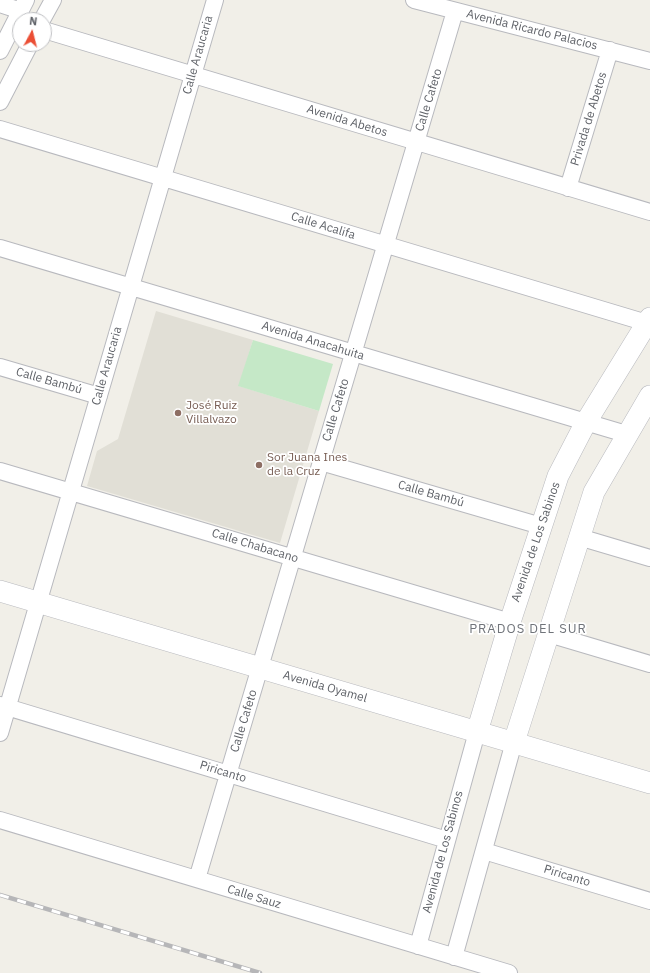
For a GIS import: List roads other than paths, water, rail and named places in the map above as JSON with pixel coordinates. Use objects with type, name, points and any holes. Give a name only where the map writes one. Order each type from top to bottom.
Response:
[{"type":"street","points":[[46,12],[53,0]]},
{"type":"street","name":"Calle Araucaria","points":[[0,733],[4,706],[38,602],[215,0]]},
{"type":"street","name":"Avenida Ricardo Palacios","points":[[414,0],[650,61]]},
{"type":"street","points":[[0,4],[24,5],[0,51]]},
{"type":"street","name":"Calle Cafeto","points":[[197,879],[455,11]]},
{"type":"street","name":"Avenida Abetos","points":[[52,32],[650,212]]},
{"type":"street","name":"Privada de Abetos","points":[[568,188],[610,50]]},
{"type":"street","points":[[0,102],[26,52]]},
{"type":"street","name":"Calle Acalifa","points":[[0,130],[386,245],[648,320]]},
{"type":"street","name":"Avenida Anacahuita","points":[[0,248],[626,434]]},
{"type":"street","name":"Avenida de Los Sabinos","points":[[418,946],[477,732],[510,622],[558,476],[586,422],[648,320]]},
{"type":"street","name":"Calle Bambú","points":[[0,367],[99,396]]},
{"type":"street","points":[[454,957],[514,742],[594,492],[626,434],[650,396]]},
{"type":"street","name":"Calle Bambú","points":[[321,462],[541,526]]},
{"type":"street","name":"Calle Chabacano","points":[[0,470],[510,622]]},
{"type":"street","points":[[579,537],[650,558]]},
{"type":"street","name":"Avenida Oyamel","points":[[0,591],[650,783]]},
{"type":"street","points":[[548,634],[650,664]]},
{"type":"street","name":"Piricanto","points":[[4,706],[447,840]]},
{"type":"street","name":"Calle Sauz","points":[[0,820],[509,973]]},
{"type":"street","name":"Piricanto","points":[[484,851],[650,901]]},
{"type":"railway","points":[[0,895],[260,973]]},
{"type":"place","name":"José Ruiz Villalvazo","points":[[178,413]]},
{"type":"place","name":"Sor Juana Ines de la Cruz","points":[[259,465]]},
{"type":"district","name":"PRADOS DEL SUR","points":[[528,629]]}]
